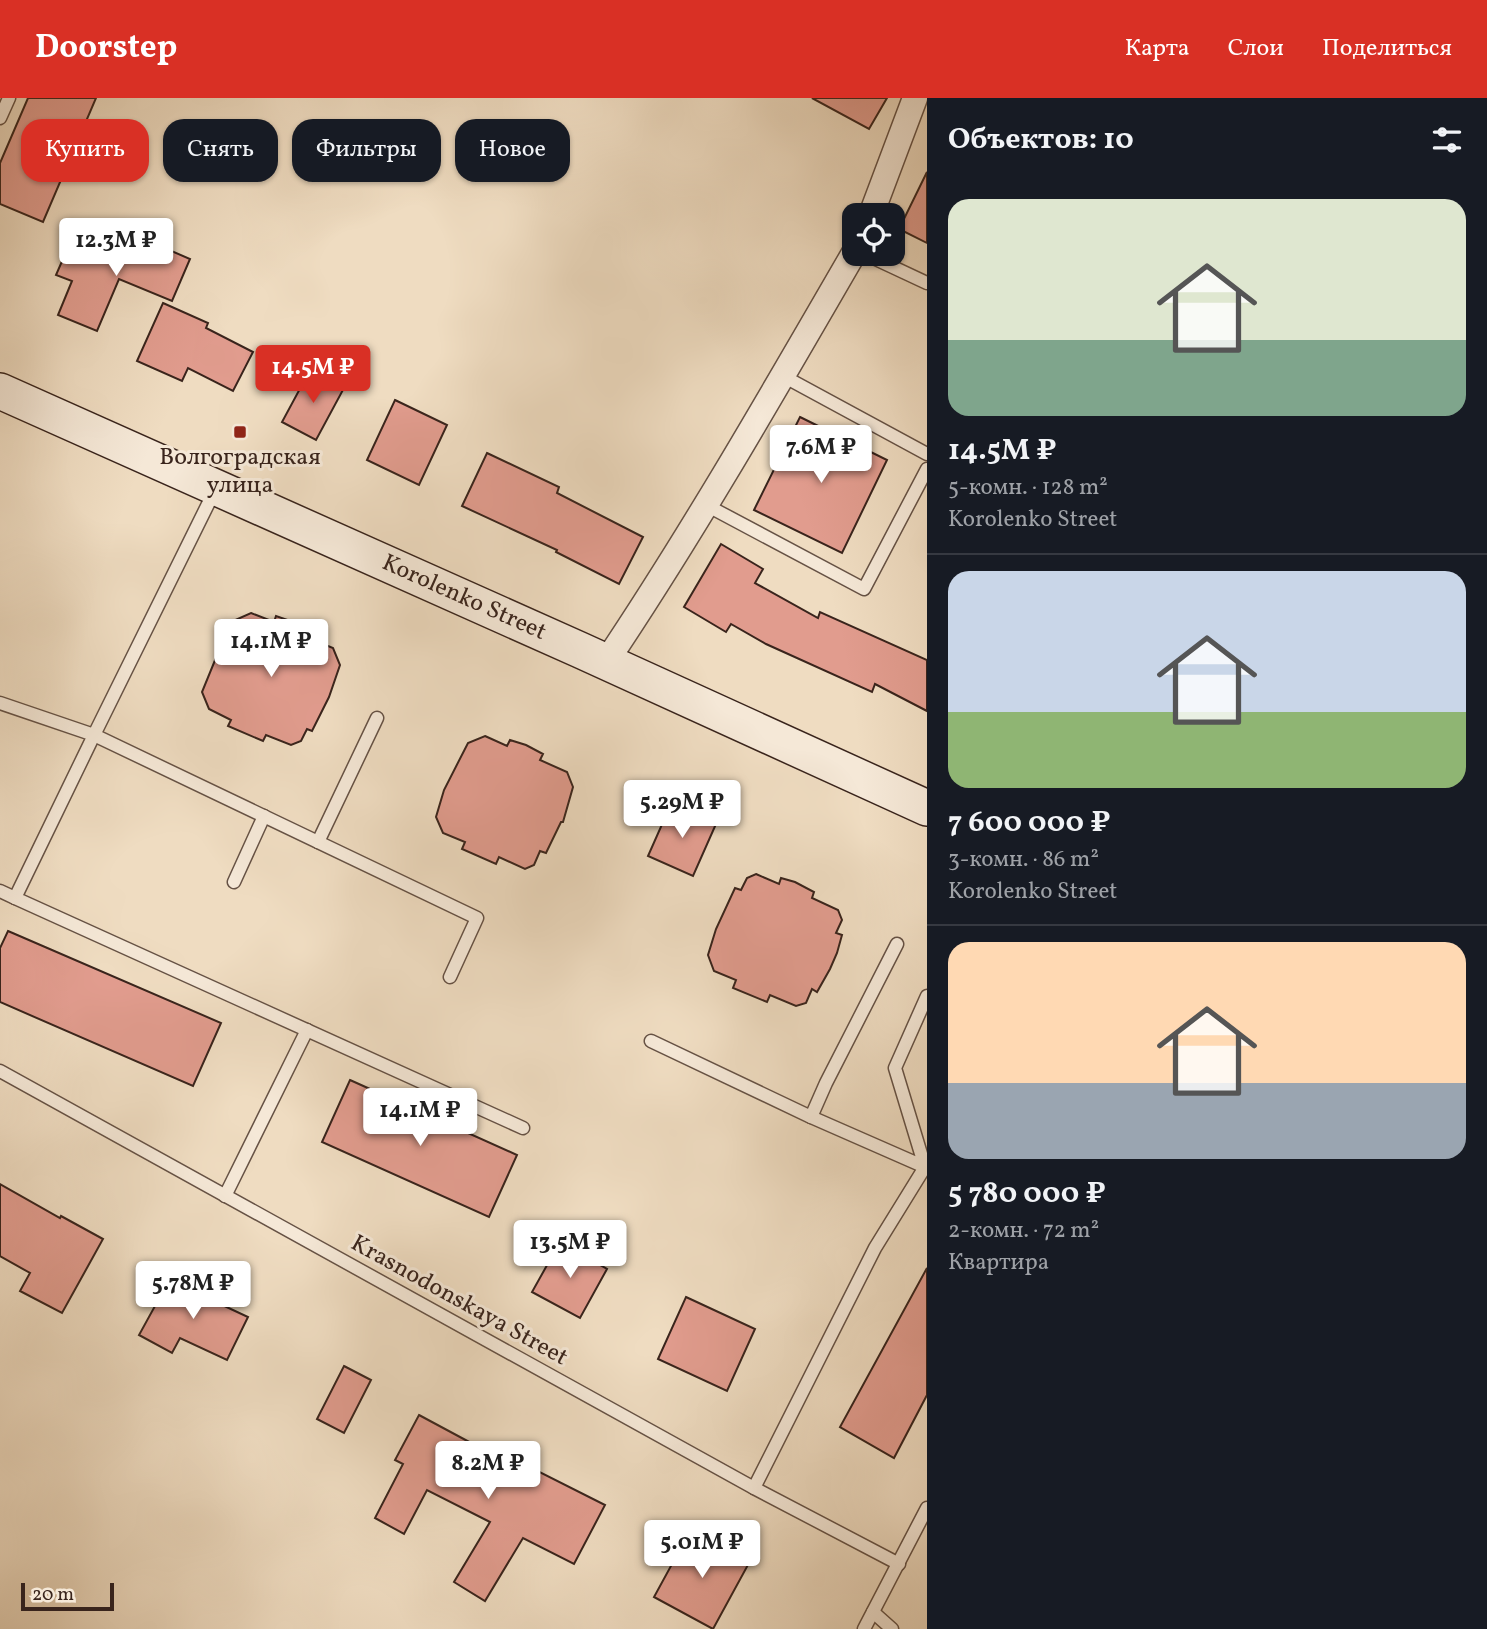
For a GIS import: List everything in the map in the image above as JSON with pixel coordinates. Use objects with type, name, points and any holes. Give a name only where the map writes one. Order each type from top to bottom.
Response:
[{"type":"street","points":[[876,203],[915,98]]},
{"type":"street","points":[[606,662],[706,505],[846,266]]},
{"type":"street","name":"Korolenko Street","points":[[0,390],[927,808]]},
{"type":"lane","points":[[0,118],[9,98]]},
{"type":"lane","points":[[891,266],[927,283]]},
{"type":"lane","points":[[783,376],[927,454]]},
{"type":"lane","points":[[706,505],[864,589],[927,469]]},
{"type":"lane","points":[[15,898],[216,486]]},
{"type":"lane","points":[[0,704],[94,735],[477,918],[450,976]]},
{"type":"lane","points":[[318,842],[377,718]]},
{"type":"lane","points":[[234,882],[264,816]]},
{"type":"lane","points":[[0,891],[523,1128]]},
{"type":"lane","points":[[811,1117],[897,944]]},
{"type":"lane","points":[[754,1488],[875,1248],[926,1168],[895,1068],[927,996]]},
{"type":"lane","points":[[225,1196],[307,1030]]},
{"type":"lane","points":[[651,1041],[926,1168]]},
{"type":"lane","name":"Krasnodonskaya Street","points":[[0,1071],[754,1488],[899,1564]]},
{"type":"lane","points":[[863,1629],[927,1508]]},
{"type":"lane","points":[[873,1612],[892,1629]]},
{"type":"building","points":[[28,98],[96,98],[87,119],[21,119],[21,182],[60,182],[43,222],[0,204],[0,163]]},
{"type":"building","points":[[812,98],[887,98],[869,129]]},
{"type":"building","points":[[927,172],[927,243],[905,232],[905,217]]},
{"type":"building","points":[[132,234],[190,259],[172,301],[119,279],[97,331],[58,315],[72,281],[56,275],[70,243],[119,263]]},
{"type":"building","points":[[163,303],[208,323],[206,328],[253,352],[233,391],[188,368],[182,381],[137,361]]},
{"type":"building","points":[[310,370],[344,388],[316,440],[282,422]]},
{"type":"building","points":[[395,400],[447,425],[419,485],[367,460]]},
{"type":"building","points":[[800,417],[887,460],[842,553],[754,510]]},
{"type":"building","points":[[487,453],[559,487],[557,493],[643,537],[619,584],[556,552],[557,550],[462,506]]},
{"type":"building","points":[[721,544],[763,569],[755,583],[818,618],[820,612],[927,660],[927,711],[875,684],[872,692],[766,644],[731,624],[726,632],[684,607]]},
{"type":"building","points":[[251,613],[274,622],[276,616],[305,626],[306,637],[333,648],[340,665],[329,697],[312,731],[307,729],[301,741],[291,745],[266,735],[263,741],[228,726],[231,720],[209,709],[202,692],[233,621]]},
{"type":"building","points":[[485,736],[507,746],[510,740],[543,754],[540,760],[567,772],[573,787],[563,822],[546,853],[540,851],[534,865],[525,869],[499,857],[496,864],[462,849],[465,842],[443,833],[436,817],[444,790],[468,743]]},
{"type":"building","points":[[671,804],[716,824],[693,876],[648,856]]},
{"type":"building","points":[[756,874],[779,884],[781,878],[795,882],[814,892],[812,898],[838,910],[842,920],[836,933],[842,935],[837,953],[817,992],[812,989],[806,1003],[796,1006],[770,995],[767,1002],[733,988],[736,980],[714,971],[708,955],[716,929],[735,888],[741,890],[747,878]]},
{"type":"building","points":[[8,931],[221,1023],[193,1086],[0,1002],[0,948]]},
{"type":"building","points":[[350,1080],[517,1155],[489,1217],[322,1142]]},
{"type":"building","points":[[0,1184],[103,1239],[62,1313],[20,1291],[30,1273],[0,1256]]},
{"type":"building","points":[[560,1242],[607,1269],[580,1318],[532,1292]]},
{"type":"building","points":[[927,1268],[927,1395],[894,1458],[840,1427]]},
{"type":"building","points":[[172,1275],[205,1293],[203,1296],[248,1317],[227,1360],[180,1338],[172,1353],[139,1335]]},
{"type":"building","points":[[686,1297],[755,1329],[727,1391],[658,1359]]},
{"type":"building","points":[[344,1366],[371,1380],[344,1433],[317,1419]]},
{"type":"building","points":[[419,1415],[486,1451],[488,1446],[605,1505],[574,1564],[523,1538],[485,1601],[454,1582],[490,1522],[427,1490],[404,1534],[375,1518],[403,1464],[395,1460]]},
{"type":"building","points":[[690,1531],[749,1563],[713,1629],[654,1597]]},
{"type":"place","name":"Волгоградская улица","points":[[240,432]]}]
